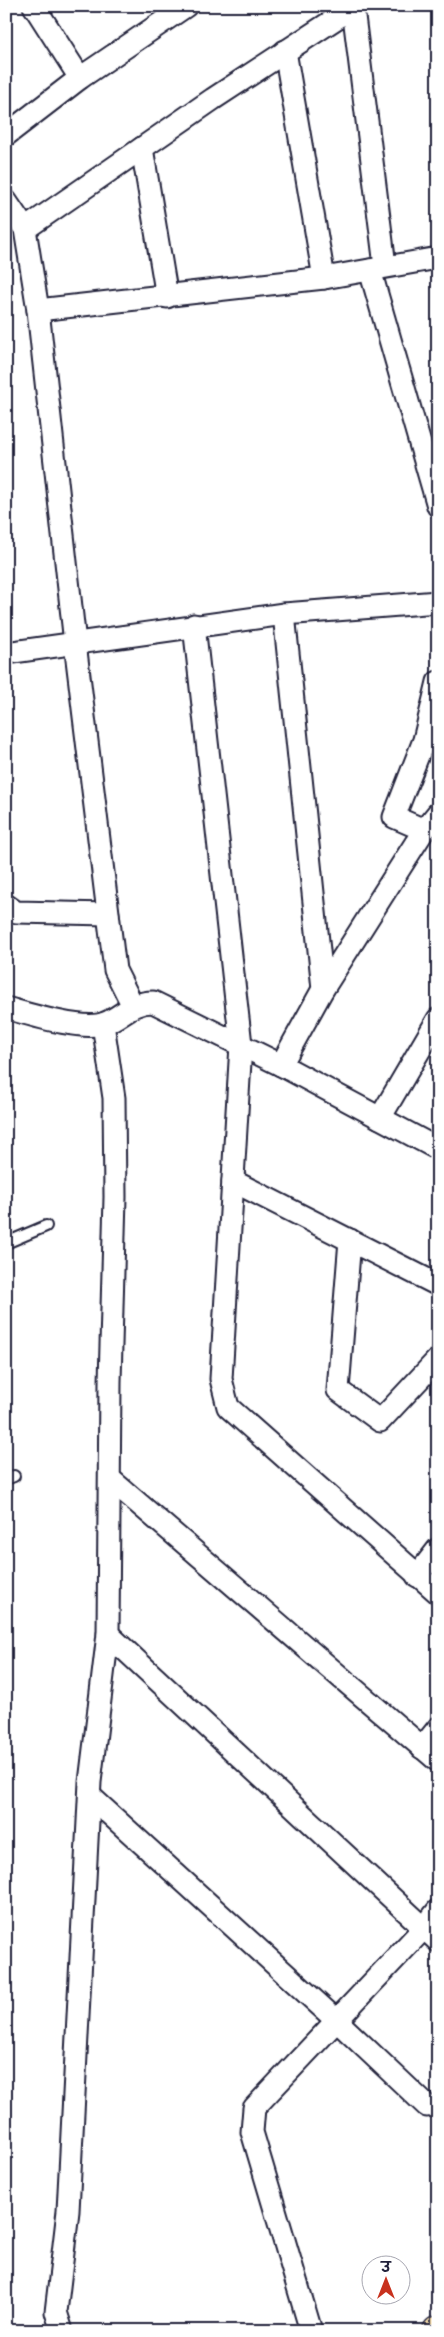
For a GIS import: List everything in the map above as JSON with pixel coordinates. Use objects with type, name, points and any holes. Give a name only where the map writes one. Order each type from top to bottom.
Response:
[{"type":"street","points":[[34,6],[80,78]]},
{"type":"street","points":[[6,135],[80,78],[183,7]]},
{"type":"street","points":[[25,229],[284,51],[354,7],[378,268],[438,506]]},
{"type":"street","points":[[284,51],[324,278]]},
{"type":"street","points":[[142,148],[167,297]]},
{"type":"street","points":[[6,201],[25,229],[38,310],[75,643],[115,970],[133,1006]]},
{"type":"street","points":[[38,310],[324,278],[438,258]]},
{"type":"street","points":[[6,653],[194,625],[284,614],[438,602]]},
{"type":"street","points":[[284,614],[323,989]]},
{"type":"street","points":[[194,625],[241,1045],[220,1380],[228,1407],[438,1593]]},
{"type":"street","points":[[281,1065],[323,989],[432,821],[394,817],[424,740],[438,682]]},
{"type":"street","points":[[6,905],[16,912],[108,914]]},
{"type":"street","points":[[6,1008],[66,1024],[104,1024],[141,1002],[153,1002],[281,1065],[438,1149]]},
{"type":"street","points":[[380,1118],[438,1019]]},
{"type":"street","points":[[62,2331],[56,2312],[68,2211],[90,1796],[108,1634],[115,1197],[114,1098],[104,1024]]},
{"type":"street","points":[[233,1181],[438,1285]]},
{"type":"street","points":[[350,1240],[338,1390],[380,1421],[438,1358]]},
{"type":"street","points":[[110,1479],[430,1754],[438,1728]]},
{"type":"street","points":[[417,1576],[438,1549]]},
{"type":"street","points":[[108,1634],[431,1934]]},
{"type":"street","points":[[90,1796],[336,2020],[427,2106]]},
{"type":"street","points":[[311,2331],[252,2132],[254,2108],[336,2020],[431,1934],[438,1910]]},
{"type":"lane","points":[[6,1243],[46,1226]]}]
